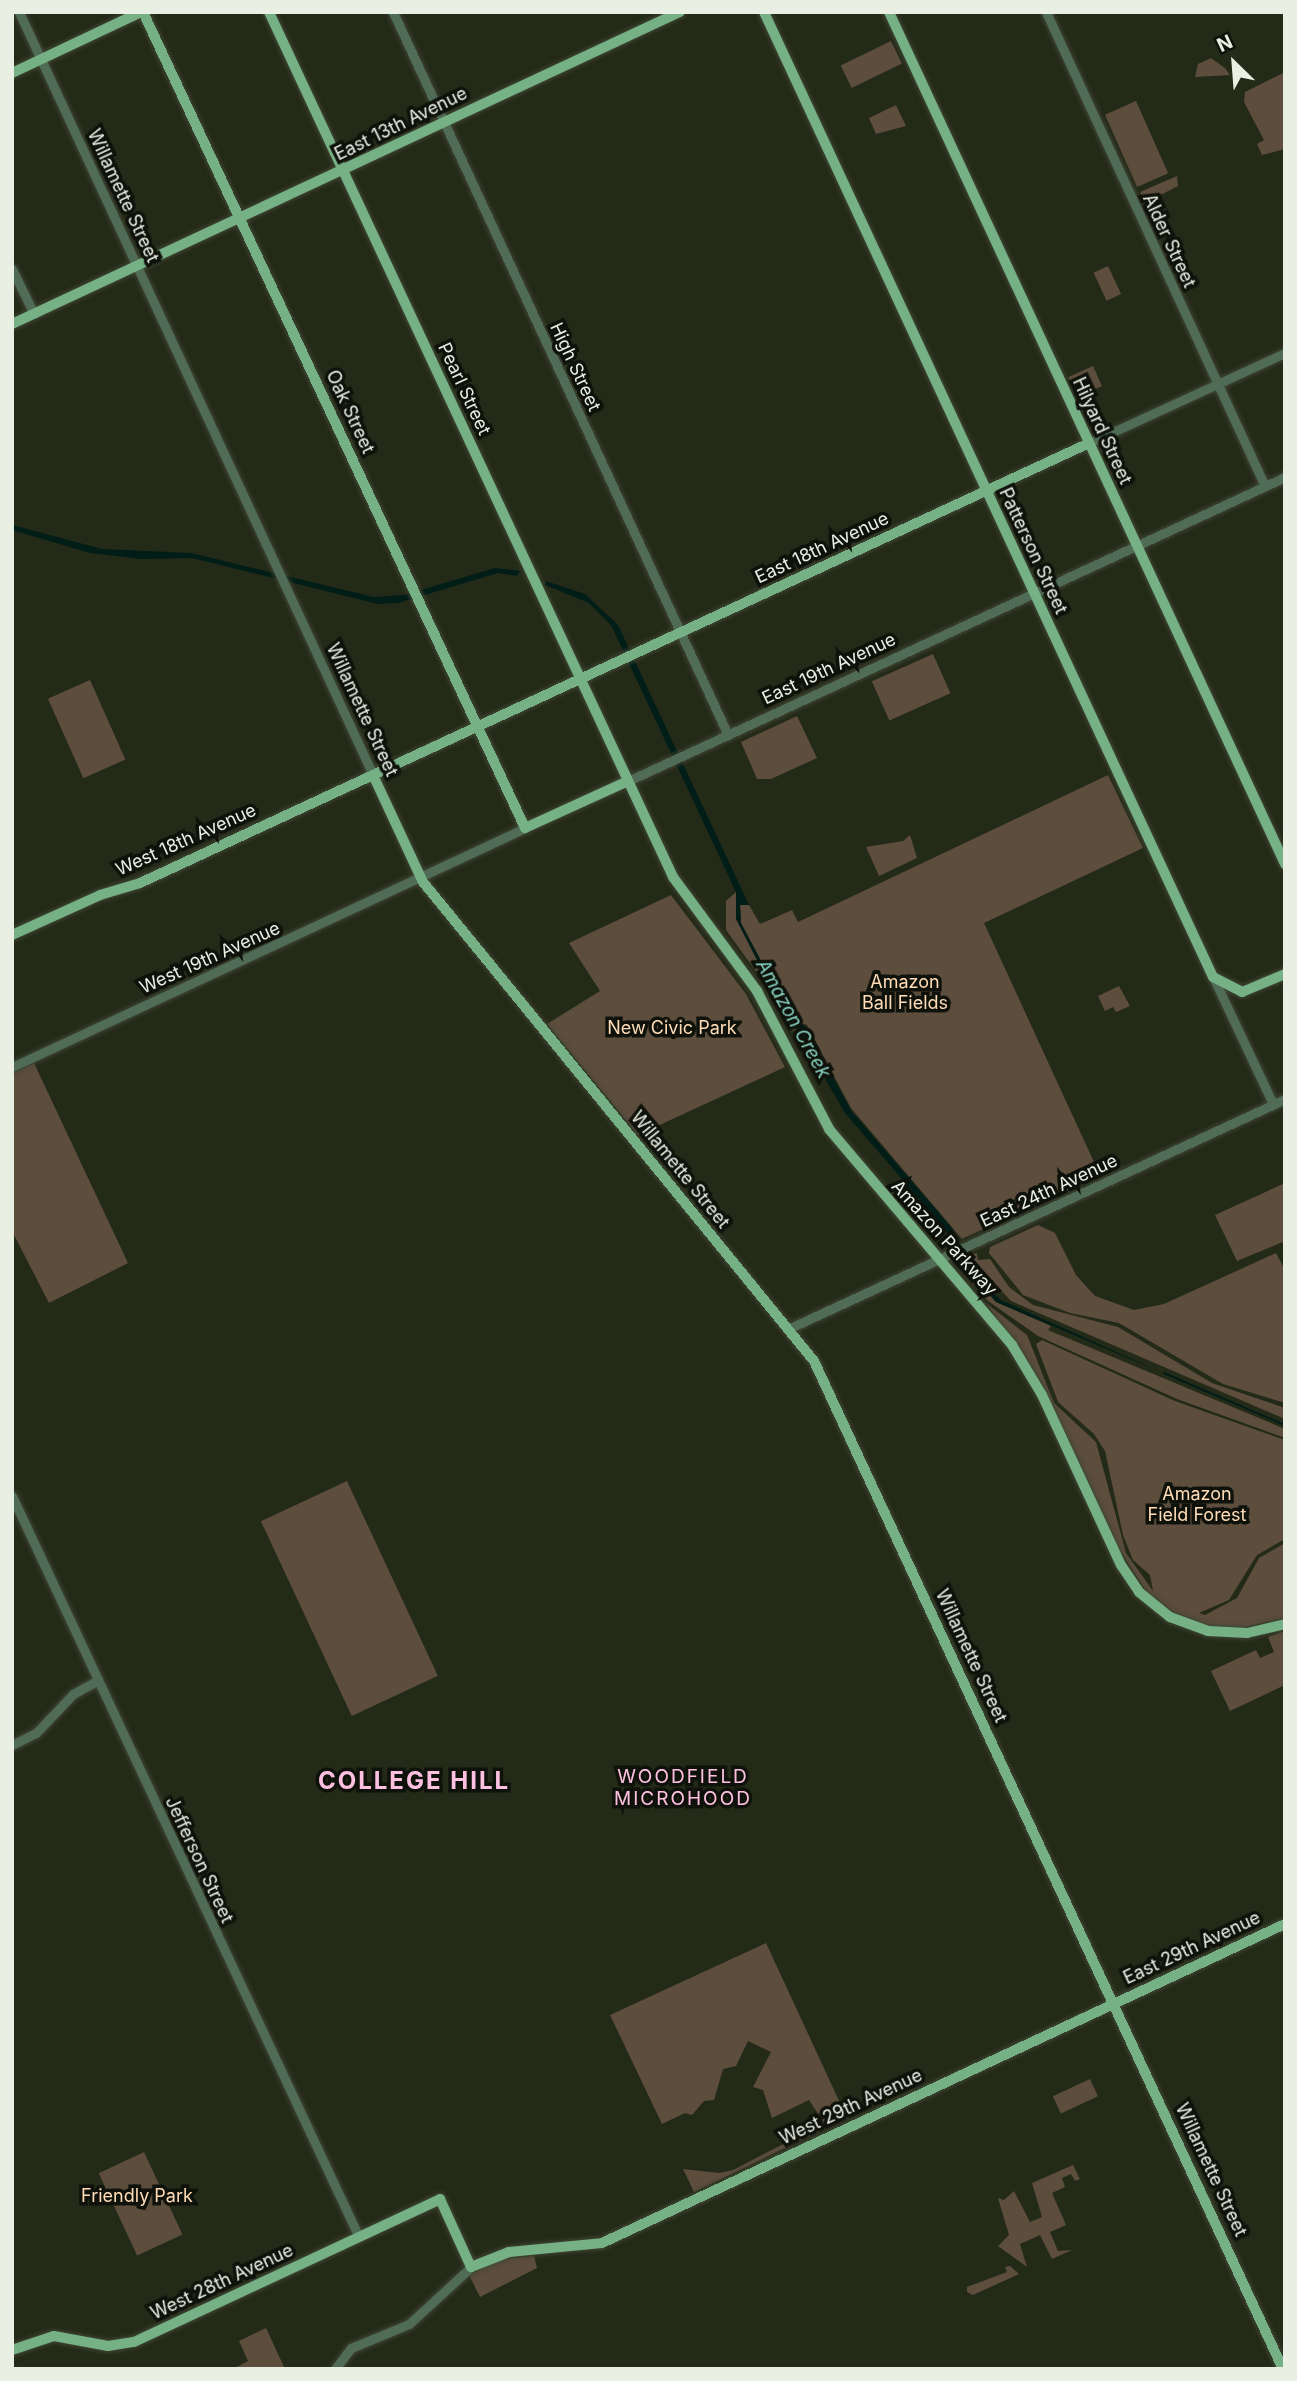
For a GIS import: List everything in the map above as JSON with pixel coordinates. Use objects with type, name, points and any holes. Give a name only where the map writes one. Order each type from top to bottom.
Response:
[{"type":"main road","points":[[12,73],[142,12]]},
{"type":"main road","name":"Oak Street","points":[[142,12],[526,828]]},
{"type":"main road","name":"Pearl Street","points":[[269,12],[628,781]]},
{"type":"main road","name":"East 13th Avenue","points":[[12,324],[680,12]]},
{"type":"main road","name":"Patterson Street","points":[[764,12],[1213,977]]},
{"type":"main road","name":"Hilyard Street","points":[[889,12],[1285,864]]},
{"type":"main road","name":"East 18th Avenue","points":[[373,775],[1089,443]]},
{"type":"main road","name":"Willamette Street","points":[[373,775],[419,877],[788,1329],[821,1376],[1283,2369]]},
{"type":"main road","name":"West 18th Avenue","points":[[12,935],[93,898],[140,883],[373,775]]},
{"type":"main road","name":"East 19th Avenue","points":[[526,828],[628,781]]},
{"type":"main road","name":"Amazon Parkway","points":[[628,781],[673,877],[757,991],[829,1129],[997,1325],[1028,1370],[1121,1565],[1139,1592],[1170,1617],[1208,1631],[1247,1633],[1285,1624]]},
{"type":"main road","points":[[1213,977],[1232,991],[1242,992],[1285,974]]},
{"type":"main road","name":"East 29th Avenue","points":[[1114,2003],[1285,1924]]},
{"type":"main road","name":"West 29th Avenue","points":[[496,2256],[602,2243],[1114,2003]]},
{"type":"main road","name":"West 28th Avenue","points":[[12,2350],[54,2336],[108,2346],[134,2342],[439,2199],[447,2215]]},
{"type":"main road","points":[[413,2211],[434,2209],[447,2215],[471,2267],[496,2256]]},
{"type":"main road","points":[[461,2246],[475,2254],[496,2256]]},
{"type":"street","name":"Willamette Street","points":[[19,12],[373,775]]},
{"type":"street","name":"High Street","points":[[393,12],[728,735]]},
{"type":"street","name":"Alder Street","points":[[1046,12],[1264,484]]},
{"type":"street","points":[[12,269],[34,314]]},
{"type":"street","name":"East 18th Avenue","points":[[1089,443],[1285,353]]},
{"type":"street","name":"East 19th Avenue","points":[[1253,491],[1282,478]]},
{"type":"street","name":"East 19th Avenue","points":[[628,781],[1282,478]]},
{"type":"street","name":"East 19th Avenue","points":[[419,877],[526,828]]},
{"type":"street","name":"West 19th Avenue","points":[[12,1067],[419,877]]},
{"type":"street","name":"Patterson Street","points":[[1213,977],[1273,1104]]},
{"type":"street","name":"East 24th Avenue","points":[[788,1329],[1285,1099]]},
{"type":"street","name":"Jefferson Street","points":[[12,1496],[359,2237]]},
{"type":"street","points":[[12,1745],[36,1733],[74,1694],[98,1680]]},
{"type":"street","points":[[335,2369],[351,2348],[409,2324],[471,2267]]},
{"type":"green space","points":[[891,41],[902,63],[852,88],[841,66]]},
{"type":"green space","points":[[1211,58],[1230,75],[1195,77],[1198,64]]},
{"type":"green space","points":[[1285,72],[1285,149],[1262,155],[1257,144],[1264,140],[1244,102],[1245,92]]},
{"type":"green space","points":[[1136,101],[1168,173],[1137,187],[1105,115]]},
{"type":"green space","points":[[896,105],[906,126],[876,134],[869,118]]},
{"type":"green space","points":[[1177,176],[1178,186],[1145,203],[1140,192]]},
{"type":"green space","points":[[1108,266],[1121,294],[1107,301],[1093,273]]},
{"type":"green space","points":[[1093,366],[1102,386],[1077,397],[1068,377]]},
{"type":"green space","points":[[933,654],[950,693],[889,721],[872,681]]},
{"type":"green space","points":[[90,680],[125,759],[83,778],[48,699]]},
{"type":"green space","points":[[797,716],[817,758],[771,779],[757,779],[741,742]]},
{"type":"green space","name":"Amazon Ball Fields","points":[[1108,775],[1143,848],[984,923],[1100,1175],[962,1239],[851,1108],[807,1025],[795,1021],[769,976],[741,923],[740,905],[749,905],[760,924],[792,910],[798,922]]},
{"type":"green space","points":[[910,835],[917,858],[879,876],[866,847],[903,841]]},
{"type":"green space","points":[[736,892],[736,919],[799,1028],[792,1031],[775,998],[726,930],[726,901]]},
{"type":"green space","name":"New Civic Park","points":[[671,895],[746,994],[785,1067],[638,1135],[547,1024],[600,991],[569,943]]},
{"type":"green space","points":[[1119,986],[1130,1006],[1116,1012],[1113,1007],[1105,1011],[1098,996]]},
{"type":"green space","points":[[34,1063],[128,1263],[49,1303],[12,1231],[12,1073]]},
{"type":"green space","points":[[1285,1183],[1285,1241],[1237,1261],[1215,1215]]},
{"type":"green space","points":[[1038,1225],[1055,1233],[1076,1275],[1095,1296],[1134,1310],[1164,1304],[1276,1253],[1285,1270],[1285,1403],[1223,1384],[1119,1323],[1070,1313],[1023,1295],[989,1253],[990,1247]]},
{"type":"green space","points":[[977,1253],[978,1260],[990,1259],[1009,1287],[1033,1305],[1118,1327],[1212,1383],[1285,1408],[1285,1419],[1011,1301],[967,1255]]},
{"type":"green space","points":[[966,1269],[996,1302],[1051,1326],[1048,1330],[1285,1429],[1285,1438],[1177,1399],[1038,1336],[988,1301],[964,1274]]},
{"type":"green space","name":"Amazon Field Forest","points":[[986,1303],[1027,1335],[1054,1403],[1096,1442],[1126,1553],[1153,1591],[1150,1575],[1133,1560],[1123,1535],[1105,1451],[1094,1434],[1058,1402],[1036,1344],[1042,1340],[1175,1401],[1285,1440],[1285,1539],[1257,1555],[1229,1600],[1199,1613],[1205,1615],[1237,1598],[1259,1558],[1285,1543],[1285,1618],[1237,1629],[1203,1625],[1173,1612],[1146,1591],[1117,1546],[1042,1384]]},
{"type":"green space","points":[[347,1481],[438,1676],[352,1716],[261,1521]]},
{"type":"green space","points":[[1285,1631],[1285,1685],[1230,1711],[1211,1671],[1256,1650],[1260,1658],[1274,1652],[1268,1637]]},
{"type":"green space","points":[[766,1943],[847,2118],[694,2192],[683,2169],[720,2173],[733,2170],[824,2123],[809,2100],[772,2118],[763,2090],[753,2087],[771,2052],[748,2041],[736,2066],[723,2069],[714,2100],[704,2101],[692,2115],[685,2113],[662,2124],[610,2015]]},
{"type":"green space","points":[[1090,2079],[1098,2096],[1061,2114],[1053,2096]]},
{"type":"green space","name":"Friendly Park","points":[[144,2152],[182,2234],[137,2256],[99,2173]]},
{"type":"green space","points":[[1073,2165],[1080,2179],[1075,2181],[1071,2174],[1062,2178],[1065,2187],[1052,2193],[1066,2225],[1050,2232],[1058,2251],[1072,2250],[1052,2259],[1040,2235],[1020,2244],[1027,2267],[998,2246],[1009,2235],[998,2198],[1004,2200],[1014,2191],[1030,2222],[1042,2217],[1032,2183]]},
{"type":"green space","points":[[534,2256],[537,2268],[480,2297],[469,2275],[501,2259]]},
{"type":"green space","points":[[1010,2266],[1019,2274],[973,2295],[967,2292],[967,2287],[1007,2272],[1005,2267]]},
{"type":"green space","points":[[266,2328],[285,2369],[233,2369],[248,2361],[239,2341]]},
{"type":"water","points":[[12,525],[102,549],[191,553],[374,597],[404,595],[495,568],[520,571],[517,576],[498,573],[398,603],[378,604],[192,558],[141,559],[90,553],[12,530]]},
{"type":"water","points":[[546,581],[585,594],[618,625],[749,905],[740,905],[741,923],[769,976],[795,1021],[805,1026],[852,1112],[951,1227],[982,1283],[1001,1300],[1163,1373],[996,1302],[969,1272],[945,1229],[845,1113],[761,968],[736,919],[736,892],[611,625],[589,603],[545,585]]},
{"type":"waterway","name":"Amazon Creek","points":[[1164,1373],[1285,1425]]},
{"type":"district","name":"COLLEGE HILL","points":[[414,1781]]},
{"type":"district","name":"WOODFIELD MICROHOOD","points":[[683,1788]]}]
